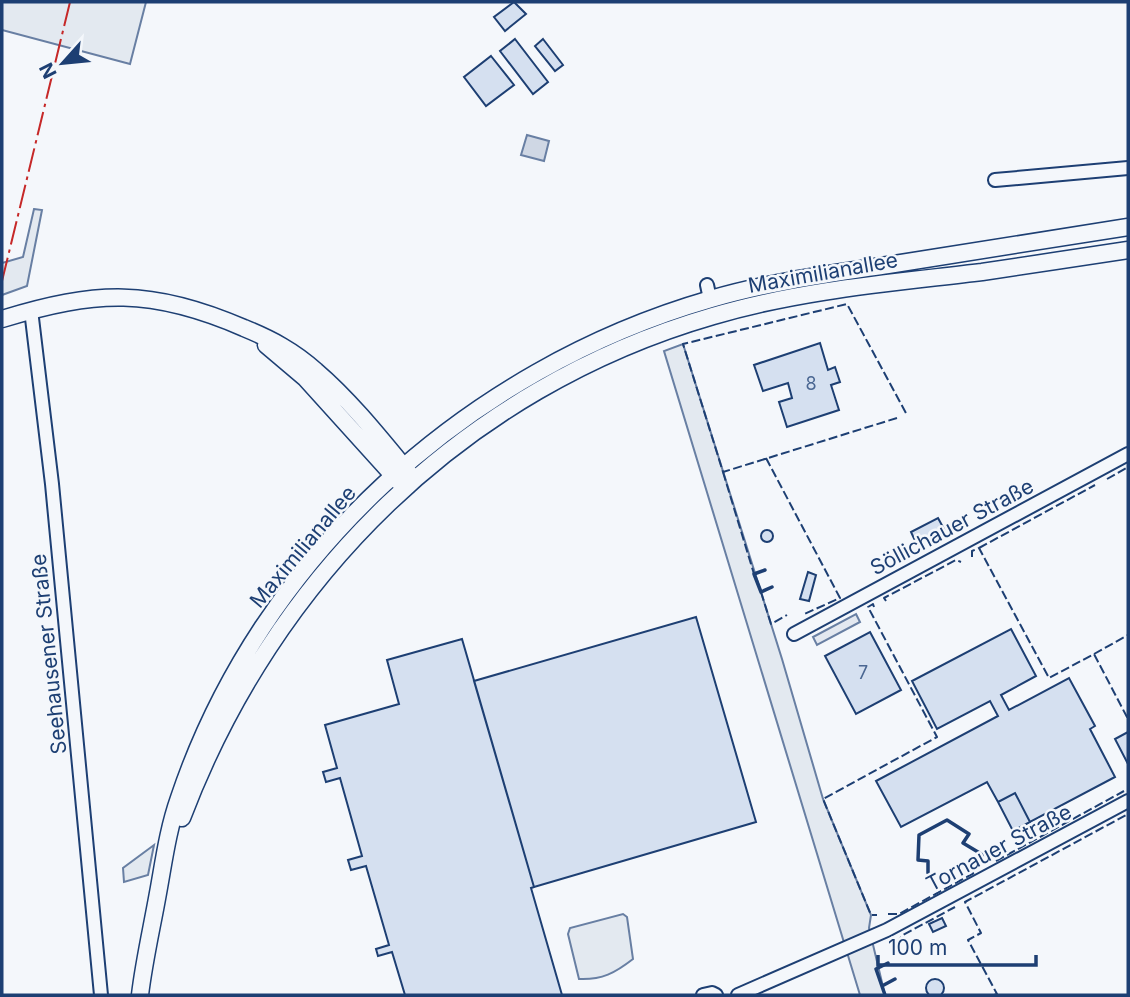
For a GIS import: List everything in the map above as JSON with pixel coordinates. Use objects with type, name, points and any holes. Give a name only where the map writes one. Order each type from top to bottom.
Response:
[{"type":"main road","name":"Maximilianallee","points":[[403,476],[475,410],[547,366],[606,336],[708,292],[1128,227]]},
{"type":"main road","name":"Maximilianallee","points":[[403,476],[528,395],[578,368],[664,331],[714,316],[813,293],[1128,250]]},
{"type":"main road","points":[[2,319],[84,298],[146,298],[204,311],[245,328],[305,378],[403,476],[327,567],[275,637],[196,785],[162,869],[140,995]]},
{"type":"street","points":[[995,180],[1128,168]]},
{"type":"street","name":"Seehausener Straße","points":[[31,310],[52,484],[101,995]]},
{"type":"street","name":"Söllichauer Straße","points":[[794,634],[1128,454]]},
{"type":"street","name":"Tornauer Straße","points":[[738,995],[887,930],[1128,801]]},
{"type":"street","points":[[702,995],[716,995]]},
{"type":"shaded area","points":[[2,2],[146,2],[130,64],[2,30]]},
{"type":"shaded area","points":[[527,135],[549,141],[544,161],[521,155]]},
{"type":"shaded area","points":[[34,209],[42,210],[27,286],[2,295],[2,263],[23,257]]},
{"type":"shaded area","points":[[683,344],[823,799],[871,915],[869,928],[885,995],[860,995],[664,351]]},
{"type":"shaded area","points":[[856,614],[860,622],[817,645],[813,637]]},
{"type":"shaded area","points":[[154,845],[148,875],[124,882],[123,868]]},
{"type":"shaded area","points":[[623,914],[627,917],[633,959],[608,975],[579,979],[568,934],[570,928]]},
{"type":"building","points":[[514,2],[526,14],[505,31],[494,17]]},
{"type":"building","points":[[515,39],[548,82],[533,94],[500,51]]},
{"type":"building","points":[[543,39],[563,65],[555,71],[535,46]]},
{"type":"building","points":[[491,56],[514,85],[486,106],[464,77]]},
{"type":"building","points":[[820,343],[828,370],[835,367],[840,382],[831,385],[839,410],[787,427],[779,402],[792,398],[788,383],[763,391],[754,365]]},
{"type":"building","points":[[938,518],[944,529],[916,543],[911,532]]},
{"type":"building","points":[[767,530],[773,536],[767,542],[761,536]]},
{"type":"building","points":[[808,572],[816,575],[809,601],[800,599]]},
{"type":"building","points":[[696,617],[756,822],[534,887],[474,681]]},
{"type":"building","points":[[1011,629],[1036,676],[1001,695],[1009,710],[1069,678],[1095,726],[1090,729],[1115,777],[1030,822],[1015,793],[998,802],[987,782],[901,827],[876,781],[998,716],[990,701],[937,729],[912,681]]},
{"type":"building","points":[[870,632],[901,690],[856,714],[825,656]]},
{"type":"building","points":[[462,639],[534,887],[531,888],[562,995],[405,995],[392,952],[378,956],[376,949],[389,945],[366,866],[351,870],[348,860],[362,856],[340,778],[326,782],[323,772],[337,768],[325,725],[399,704],[387,660]]},
{"type":"building","points":[[1128,732],[1128,764],[1115,739]]},
{"type":"building","points":[[1015,793],[1030,822],[1013,831],[998,802]]},
{"type":"building","points":[[942,918],[946,926],[933,932],[929,924]]},
{"type":"building","points":[[931,979],[939,979],[944,988],[942,995],[931,997],[926,992],[926,984]]},
{"type":"fence","points":[[897,418],[723,472],[683,344],[847,304],[907,415]]},
{"type":"fence","points":[[766,458],[840,598],[802,615]]},
{"type":"fence","points":[[1107,479],[1128,467]]},
{"type":"fence","points":[[723,472],[754,574]]},
{"type":"fence","points":[[979,548],[1095,485]]},
{"type":"fence","points":[[972,557],[972,551],[979,548],[1049,678],[1094,654],[1128,719]]},
{"type":"fence","points":[[886,601],[884,598],[956,560],[961,562]]},
{"type":"fence","points":[[761,592],[771,624],[787,615]]},
{"type":"fence","points":[[874,607],[873,604],[868,607],[937,737],[823,799],[871,915],[877,915]]},
{"type":"fence","points":[[1094,654],[1128,635]]},
{"type":"fence","points":[[996,861],[1124,791]]},
{"type":"fence","points":[[994,995],[997,994],[968,940],[981,933],[965,902],[1128,814]]},
{"type":"fence","points":[[888,914],[899,914],[974,873]]},
{"type":"fence","points":[[901,945],[899,940],[903,935],[955,907]]},
{"type":"wall","points":[[765,570],[754,574],[761,592],[772,587]]},
{"type":"wall","points":[[928,873],[928,861],[918,860],[919,835],[947,820],[969,834],[963,843],[983,855]]},
{"type":"wall","points":[[885,995],[876,969],[888,963]]},
{"type":"wall","points":[[882,986],[895,979]]},
{"type":"power","points":[[2,281],[70,2]]}]
